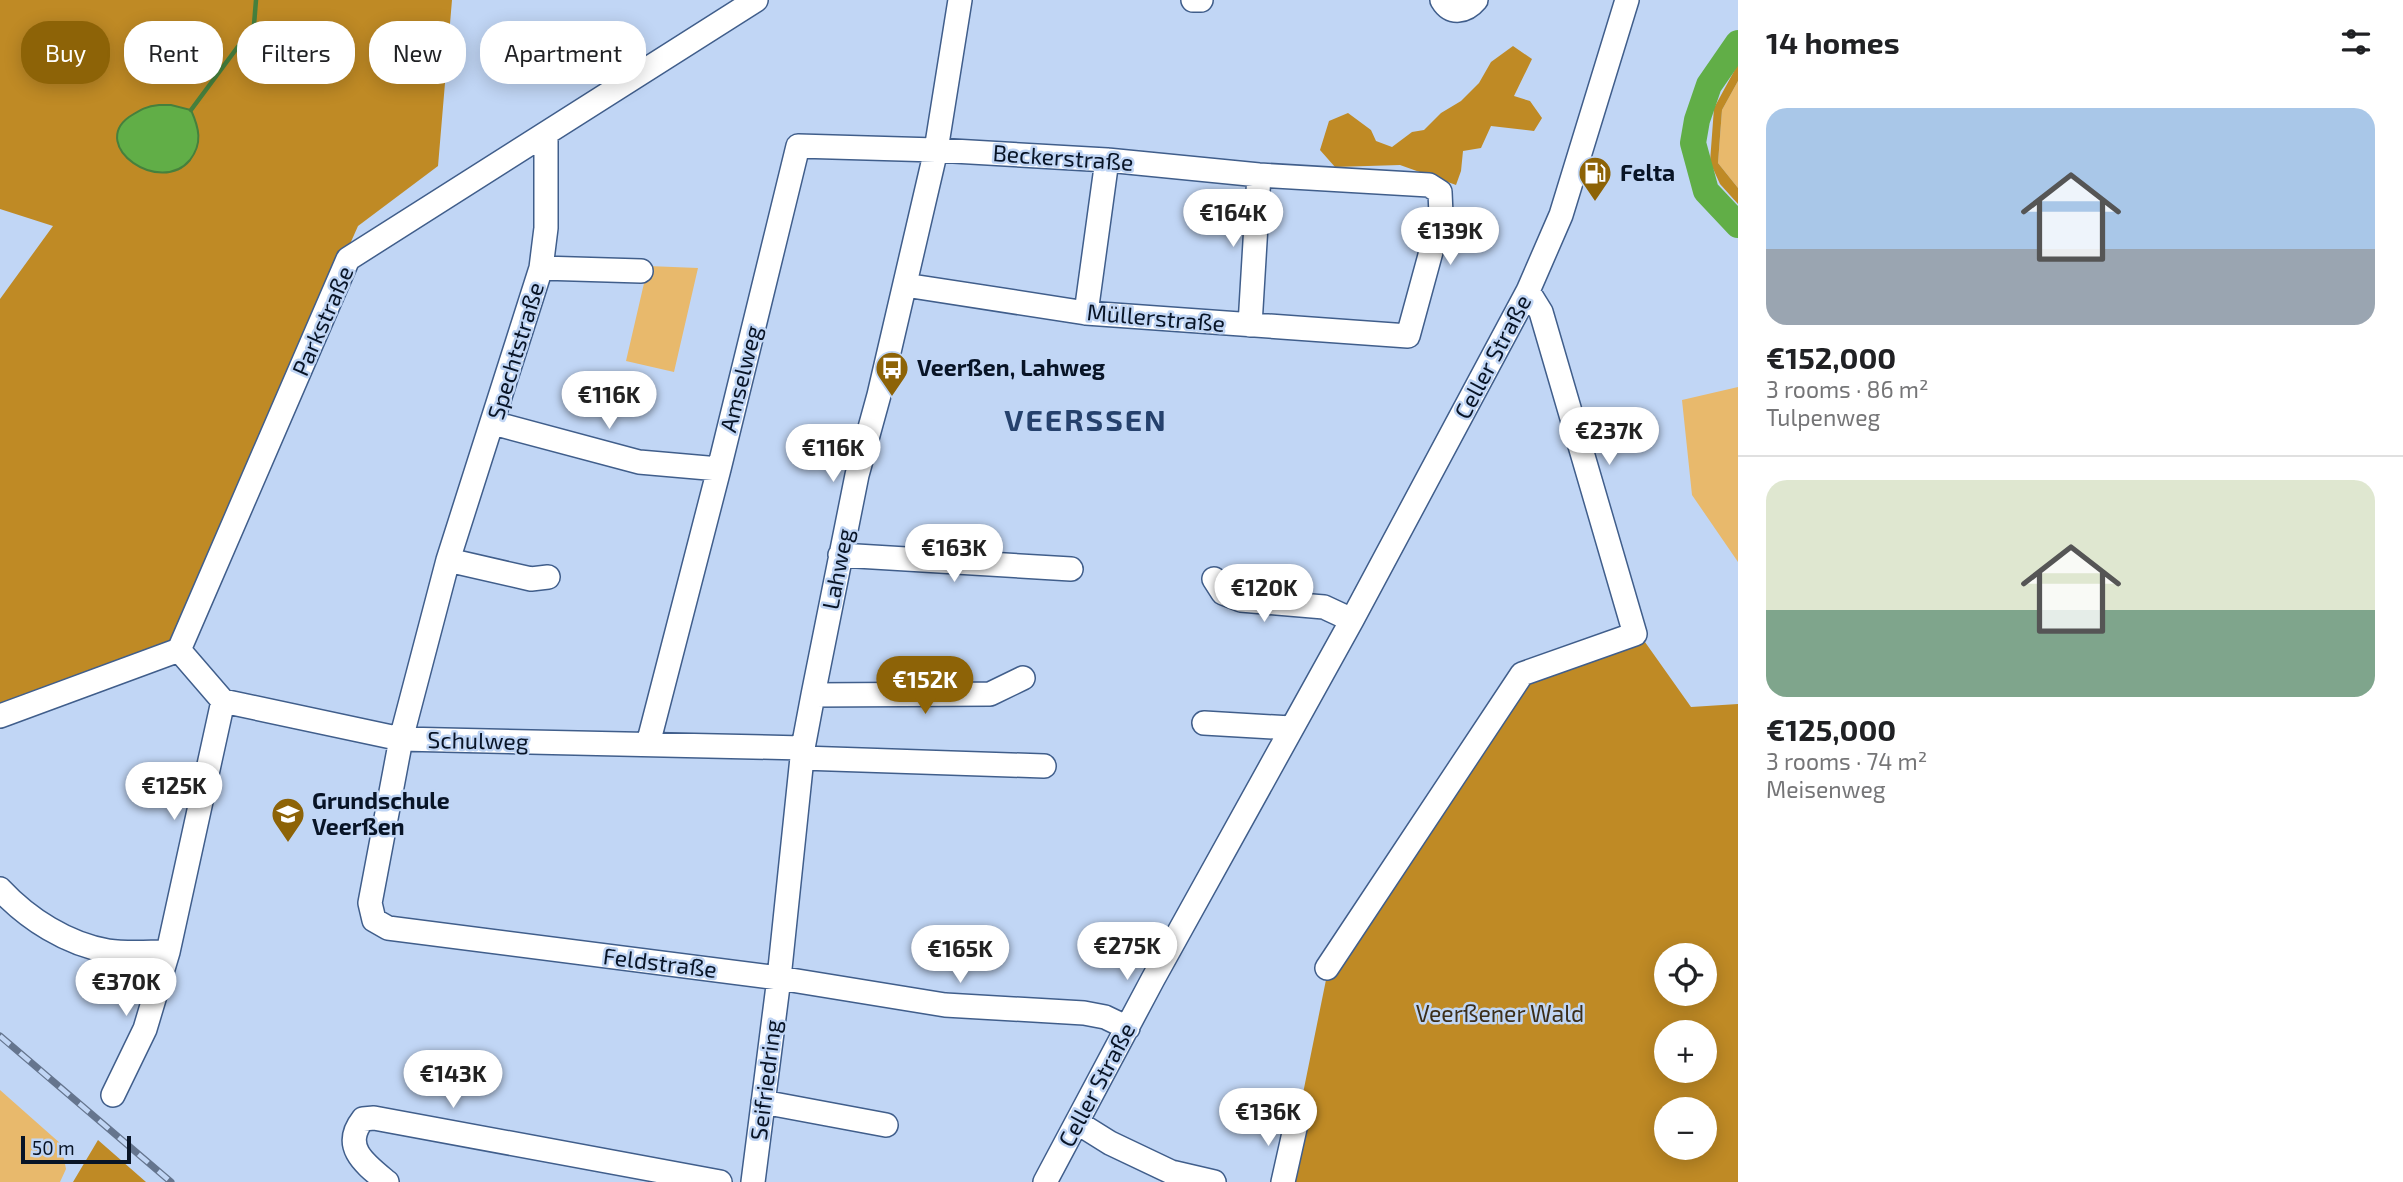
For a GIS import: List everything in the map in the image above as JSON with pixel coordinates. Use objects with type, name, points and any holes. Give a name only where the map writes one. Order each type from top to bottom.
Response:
[{"type":"street","name":"Parkstraße","points":[[179,650],[348,259],[756,0]]},
{"type":"street","name":"Lahweg","points":[[779,978],[803,753],[813,695],[857,475],[879,395],[936,150],[960,0]]},
{"type":"street","points":[[1193,0],[1201,0]]},
{"type":"street","points":[[1442,0],[1453,10],[1470,7],[1476,0]]},
{"type":"street","name":"Celler Straße","points":[[1045,1182],[1528,291],[1560,215],[1627,0]]},
{"type":"street","name":"Spechtstraße","points":[[401,739],[448,560],[541,268],[546,228],[546,135]]},
{"type":"street","name":"Amselweg","points":[[648,744],[798,146],[936,150]]},
{"type":"street","name":"Beckerstraße","points":[[936,150],[1107,160],[1259,175],[1429,185],[1440,192],[1441,215],[1408,336]]},
{"type":"street","points":[[1086,313],[1107,160]]},
{"type":"street","points":[[1250,325],[1259,175]]},
{"type":"street","points":[[541,268],[641,271]]},
{"type":"street","name":"Müllerstraße","points":[[905,285],[1086,313],[1408,336]]},
{"type":"street","points":[[1327,968],[1522,674],[1636,634],[1541,312],[1528,291]]},
{"type":"street","points":[[493,423],[639,462],[719,469]]},
{"type":"street","points":[[840,555],[1071,569]]},
{"type":"street","points":[[448,560],[531,579],[548,577]]},
{"type":"street","points":[[1214,579],[1223,593],[1241,600],[1324,607],[1352,620]]},
{"type":"street","points":[[0,716],[179,650],[223,701],[168,952],[145,1029],[113,1095]]},
{"type":"street","points":[[813,695],[990,694],[1024,678]]},
{"type":"street","name":"Schulweg","points":[[223,701],[401,739],[648,744],[1044,765]]},
{"type":"street","points":[[1204,723],[1291,728]]},
{"type":"street","name":"Feldstraße","points":[[401,739],[370,903],[374,920],[388,928],[779,978],[945,1005],[1084,1013],[1105,1017],[1128,1028]]},
{"type":"street","points":[[0,890],[13,903],[63,938],[109,951],[168,952]]},
{"type":"street","name":"Seifriedring","points":[[753,1182],[779,978]]},
{"type":"street","points":[[763,1102],[886,1125]]},
{"type":"street","points":[[387,1182],[363,1162],[354,1143],[356,1129],[363,1119],[374,1118],[669,1177],[720,1182]]},
{"type":"street","points":[[1078,1123],[1111,1143],[1171,1172],[1214,1182]]},
{"type":"street","points":[[1283,1182],[1296,1124]]},
{"type":"shaded area","points":[[1738,81],[1738,188],[1718,163],[1722,110]]},
{"type":"shaded area","points":[[150,106],[191,110],[198,135],[197,148],[190,160],[177,170],[162,173],[133,163],[123,153],[117,141],[119,129],[129,117]]},
{"type":"shaded area","points":[[648,266],[698,268],[674,372],[626,361]]},
{"type":"shaded area","points":[[1738,387],[1738,562],[1692,495],[1682,400]]},
{"type":"shaded area","points":[[0,1090],[61,1144],[66,1169],[60,1182],[0,1182]]},
{"type":"green space","points":[[0,0],[452,0],[450,21],[369,21],[369,84],[445,84],[438,166],[358,226],[174,641],[0,704],[0,299],[53,226],[0,209]]},
{"type":"green space","points":[[1513,46],[1532,59],[1514,96],[1530,101],[1542,118],[1534,131],[1491,126],[1481,148],[1463,151],[1456,185],[1400,165],[1335,167],[1320,150],[1329,121],[1348,113],[1371,130],[1376,141],[1392,147],[1412,132],[1424,130],[1441,113],[1461,101],[1479,83],[1491,62]]},
{"type":"green space","points":[[1738,64],[1738,81],[1722,110],[1718,163],[1738,188],[1738,204],[1720,184],[1710,162],[1714,108]]},
{"type":"green space","name":"Veerßener Wald","points":[[1640,635],[1691,707],[1738,704],[1738,1182],[1285,1182],[1328,970],[1523,674]]},
{"type":"green space","points":[[98,1140],[146,1182],[73,1182]]},
{"type":"waterway","points":[[191,110],[254,25],[256,0]]},
{"type":"waterway","points":[[1738,43],[1709,85],[1697,120],[1693,143],[1706,191],[1738,225]]},
{"type":"railway","points":[[0,1036],[171,1182]]},
{"type":"place","name":"Felta","points":[[1595,203]]},
{"type":"place","name":"Veerßen, Lahweg","points":[[892,398]]},
{"type":"place","name":"Grundschule Veerßen","points":[[288,844]]},
{"type":"district","name":"VEERSSEN","points":[[1086,421]]}]
